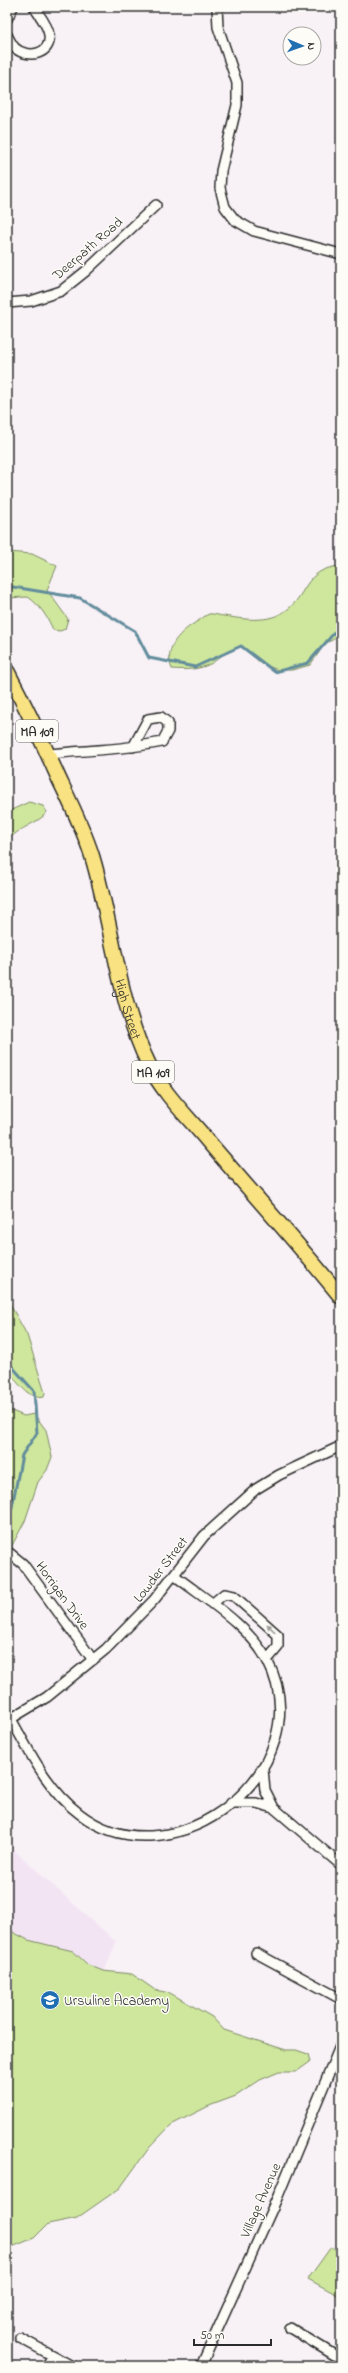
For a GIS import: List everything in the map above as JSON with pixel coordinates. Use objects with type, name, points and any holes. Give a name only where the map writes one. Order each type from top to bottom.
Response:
[{"type":"main road","name":"High Street","points":[[7,671],[48,754],[92,854],[104,901],[126,1006],[134,1030],[150,1066],[172,1099],[248,1190],[294,1240],[341,1297]]},
{"type":"street","points":[[7,19],[13,7]]},
{"type":"street","points":[[7,35],[15,48],[28,55],[38,54],[47,45],[49,35],[34,7]]},
{"type":"street","points":[[217,7],[218,27],[237,84],[237,105],[221,171],[220,188],[225,207],[235,220],[254,230],[341,254]]},
{"type":"street","name":"Deerpath Road","points":[[7,302],[31,301],[66,287],[156,205]]},
{"type":"street","points":[[48,754],[133,747]]},
{"type":"street","name":"Lowder Street","points":[[9,1720],[47,1696],[93,1660],[144,1612],[204,1536],[256,1489],[279,1475],[341,1446]]},
{"type":"street","name":"Horrigan Drive","points":[[7,1550],[23,1564],[93,1660]]},
{"type":"street","points":[[9,1720],[54,1789],[80,1814],[110,1830],[142,1836],[175,1833],[200,1824],[231,1803],[263,1769],[274,1747],[280,1715],[277,1684],[267,1660],[255,1641],[244,1630],[174,1575]]},
{"type":"street","points":[[212,1604],[224,1594],[234,1596],[278,1635],[278,1647],[267,1660]]},
{"type":"street","points":[[263,1769],[265,1790],[274,1808],[341,1865]]},
{"type":"street","points":[[231,1803],[256,1803],[274,1808]]},
{"type":"street","points":[[256,1953],[341,1999]]},
{"type":"street","name":"Village Avenue","points":[[201,2366],[278,2196],[341,2044]]},
{"type":"street","points":[[290,2328],[341,2359]]},
{"type":"street","points":[[20,2338],[72,2366]]},
{"type":"street","points":[[47,2366],[52,2356]]},
{"type":"shaded area","name":"Ursuline Academy","points":[[7,1844],[116,1942],[68,2062],[7,2059]]},
{"type":"green space","points":[[7,552],[32,554],[57,566],[47,590],[68,619],[65,629],[60,631],[53,630],[43,612],[28,597],[7,598]]},
{"type":"green space","points":[[341,566],[341,635],[325,644],[310,665],[292,670],[278,670],[262,664],[242,647],[229,651],[212,663],[203,667],[172,669],[170,654],[175,640],[206,615],[212,614],[253,619],[275,616],[291,607],[312,578],[319,572],[328,568]]},
{"type":"green space","points":[[29,802],[43,806],[47,812],[40,819],[17,832],[7,841],[7,812]]},
{"type":"green space","points":[[7,1299],[27,1335],[45,1393],[44,1397],[33,1396],[28,1393],[7,1370]]},
{"type":"green space","points":[[7,1409],[24,1416],[34,1414],[46,1430],[52,1457],[47,1470],[38,1482],[25,1521],[7,1555]]},
{"type":"green space","points":[[7,1929],[28,1940],[73,1951],[88,1965],[103,1971],[132,1974],[155,1990],[170,1993],[212,2017],[224,2030],[286,2050],[296,2050],[308,2054],[310,2062],[296,2072],[279,2072],[260,2080],[236,2096],[209,2106],[171,2125],[149,2148],[120,2188],[77,2218],[48,2224],[34,2238],[7,2249]]},
{"type":"green space","points":[[331,2247],[341,2252],[341,2297],[308,2279]]},
{"type":"waterway","points":[[7,586],[80,598],[135,631],[149,658],[195,667],[241,646],[275,672],[308,663],[341,625]]},
{"type":"waterway","points":[[7,1361],[34,1391],[37,1433],[22,1455],[12,1507],[7,1517]]},
{"type":"place","name":"Ursuline Academy","points":[[50,2000]]}]
